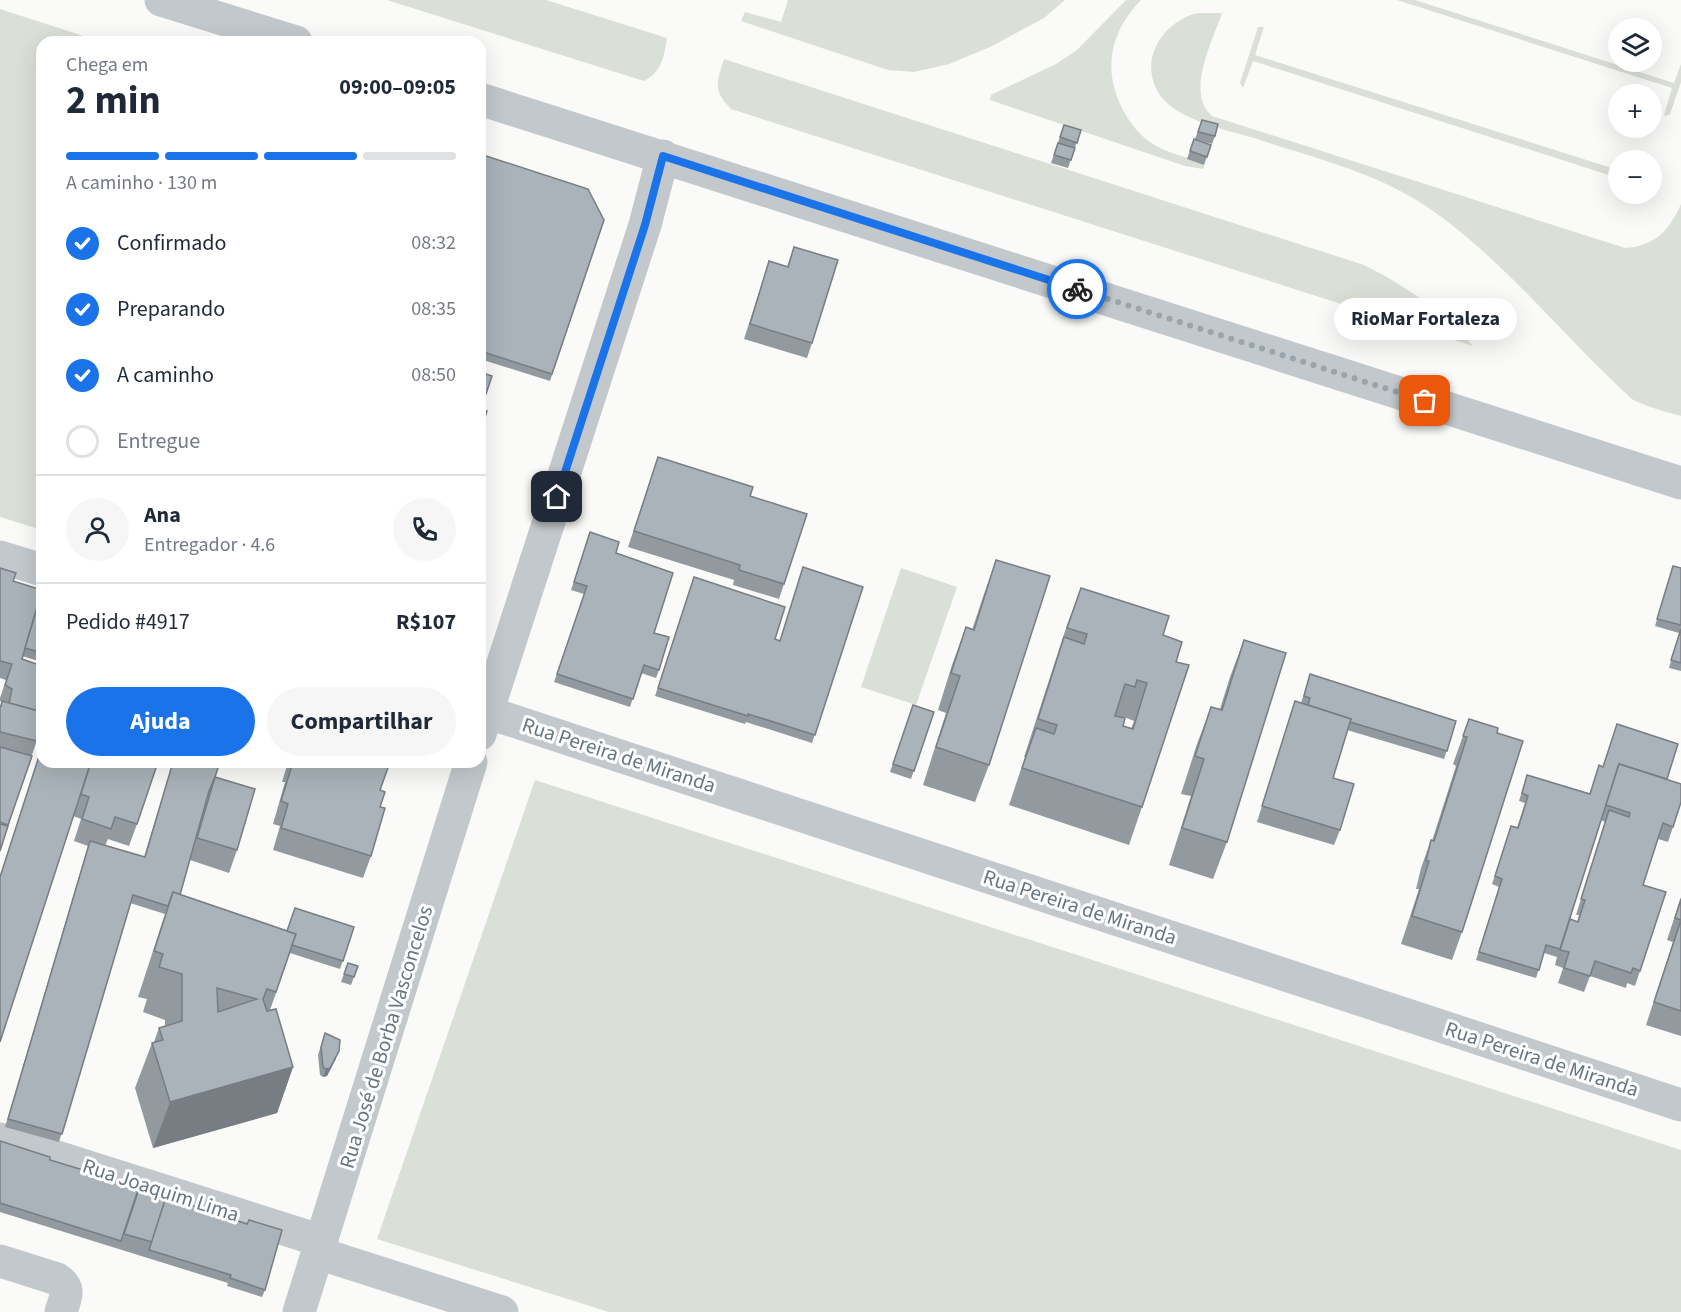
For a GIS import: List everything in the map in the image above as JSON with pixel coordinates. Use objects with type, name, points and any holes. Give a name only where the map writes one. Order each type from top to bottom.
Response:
[{"type":"street","points":[[161,0],[277,36]]},
{"type":"street","points":[[486,101],[1681,483]]},
{"type":"street","points":[[486,706],[645,225],[663,156]]},
{"type":"street","points":[[0,557],[36,568]]},
{"type":"street","name":"Rua Pereira de Miranda","points":[[486,719],[1681,1105]]},
{"type":"street","name":"Rua José de Borba Vasconcelos","points":[[299,1312],[469,768]]},
{"type":"street","name":"Rua Joaquim Lima","points":[[0,1139],[320,1247],[502,1312]]},
{"type":"street","points":[[0,1261],[57,1278],[67,1290],[61,1312]]},
{"type":"shaded area","points":[[387,0],[546,0],[667,38],[658,68],[644,81]]},
{"type":"shaded area","points":[[788,0],[1065,0],[1044,18],[990,47],[949,64],[914,72],[888,70],[741,21],[745,12],[781,22]]},
{"type":"shaded area","points":[[1126,0],[1141,0],[1122,25],[1112,52],[1111,66],[1116,95],[1129,120],[1148,141],[1164,150],[1201,162],[1203,169],[1185,166],[990,100],[991,95],[1056,64],[1077,50]]},
{"type":"shaded area","points":[[1397,0],[1415,0],[1608,62],[1608,68]]},
{"type":"shaded area","points":[[0,9],[83,36],[36,36],[36,528],[0,517]]},
{"type":"shaded area","points":[[1198,13],[1222,13],[1208,51],[1201,80],[1204,106],[1212,116],[1625,248],[1645,244],[1660,235],[1671,222],[1681,204],[1681,416],[1631,398],[1478,246],[1435,212],[1413,198],[1357,172],[1319,158],[1209,125],[1173,108],[1164,100],[1156,87],[1152,74],[1152,60],[1162,36],[1184,18]]},
{"type":"shaded area","points":[[1258,27],[1264,27],[1255,55],[1608,167],[1608,175],[1253,61],[1243,88],[1240,83]]},
{"type":"shaded area","points":[[724,59],[1364,265],[1423,300],[1473,346],[731,109],[721,96],[718,86]]},
{"type":"shaded area","points":[[1681,64],[1681,82],[1670,114],[1666,116],[1664,115],[1672,88],[1622,72],[1640,72],[1674,83]]},
{"type":"shaded area","points":[[901,568],[957,587],[916,705],[861,687]]},
{"type":"shaded area","points":[[535,780],[1681,1150],[1681,1312],[609,1312],[377,1239]]},
{"type":"building","points":[[1202,120],[1218,124],[1215,136],[1198,132]]},
{"type":"building","points":[[1064,125],[1081,130],[1077,143],[1060,137]]},
{"type":"building","points":[[1194,139],[1211,145],[1207,157],[1190,151]]},
{"type":"building","points":[[1058,143],[1075,148],[1071,160],[1054,155]]},
{"type":"building","points":[[486,156],[588,189],[604,220],[552,374],[486,353]]},
{"type":"building","points":[[794,247],[838,260],[812,343],[750,324],[769,261],[788,267]]},
{"type":"building","points":[[486,374],[492,376],[486,394]]},
{"type":"building","points":[[658,457],[753,487],[750,496],[807,514],[784,584],[739,570],[740,565],[634,531]]},
{"type":"building","points":[[590,532],[619,542],[616,553],[673,573],[654,633],[669,637],[659,670],[644,665],[633,699],[557,674],[587,586],[574,582]]},
{"type":"building","points":[[996,560],[1050,576],[989,765],[936,747],[960,676],[951,673],[966,627],[974,630]]},
{"type":"building","points":[[1673,566],[1681,568],[1681,625],[1657,619]]},
{"type":"building","points":[[803,567],[863,587],[815,735],[658,688],[694,577],[785,607],[775,639],[780,641]]},
{"type":"building","points":[[0,568],[16,573],[13,581],[36,588],[36,611],[22,659],[36,664],[36,710],[9,703],[12,689],[5,685],[12,664],[0,661]]},
{"type":"building","points":[[1081,588],[1169,616],[1163,635],[1182,642],[1176,662],[1189,665],[1142,807],[1022,768],[1036,728],[1054,734],[1057,725],[1038,719],[1064,637],[1084,644],[1087,634],[1067,628]],"holes":[[[1137,680],[1147,683],[1133,729],[1123,726],[1125,718],[1115,716],[1125,684],[1135,687]]]},
{"type":"building","points":[[36,611],[36,651],[25,648]]},
{"type":"building","points":[[1681,629],[1681,663],[1671,660]]},
{"type":"building","points":[[1244,640],[1286,653],[1227,842],[1182,828],[1204,759],[1195,756],[1211,707],[1222,710]]},
{"type":"building","points":[[1310,674],[1456,721],[1447,751],[1350,722],[1351,719],[1308,705],[1310,698],[1304,696]]},
{"type":"building","points":[[2,701],[36,710],[36,741],[0,732]]},
{"type":"building","points":[[1295,701],[1351,719],[1333,778],[1354,784],[1340,830],[1262,806]]},
{"type":"building","points":[[913,705],[934,712],[914,771],[893,764]]},
{"type":"building","points":[[1469,719],[1498,728],[1497,733],[1523,741],[1462,932],[1412,916],[1429,861],[1426,861],[1431,840],[1434,841],[1467,737],[1463,736]]},
{"type":"building","points":[[1617,724],[1678,744],[1667,779],[1619,764],[1560,949],[1546,945],[1539,970],[1479,952],[1502,879],[1495,876],[1511,826],[1518,828],[1528,796],[1522,793],[1527,775],[1590,794],[1599,765],[1603,767]]},
{"type":"building","points":[[0,747],[32,756],[8,825],[0,822]]},
{"type":"building","points":[[1619,764],[1681,784],[1681,802],[1673,827],[1663,823],[1643,885],[1666,892],[1640,971],[1633,968],[1631,973],[1595,961],[1590,976],[1564,968],[1569,952],[1560,950],[1570,919],[1578,922],[1585,900],[1581,899],[1609,810],[1629,817],[1630,813],[1606,805]]},
{"type":"building","points":[[36,766],[36,768],[89,768],[0,1042],[0,877]]},
{"type":"building","points":[[89,768],[156,768],[137,824],[115,817],[111,829],[82,819],[89,797],[81,794]]},
{"type":"building","points":[[171,768],[218,768],[209,791],[180,895],[173,892],[168,906],[133,895],[62,1134],[8,1119],[90,841],[145,857]]},
{"type":"building","points":[[291,768],[388,768],[380,790],[385,792],[380,807],[385,808],[371,856],[281,828],[288,804],[281,801]]},
{"type":"building","points":[[215,777],[255,789],[237,850],[197,838]]},
{"type":"building","points":[[0,824],[8,826],[0,851]]},
{"type":"building","points":[[173,892],[296,934],[276,992],[267,989],[263,999],[267,1011],[276,1009],[293,1067],[170,1102],[152,1043],[163,1040],[159,1028],[182,1021],[182,974],[159,967],[163,954],[154,951]],"holes":[[[217,988],[257,999],[218,1012]]]},
{"type":"building","points":[[1681,899],[1681,920],[1675,918]]},
{"type":"building","points":[[295,908],[354,927],[343,961],[292,945],[296,934],[287,931]]},
{"type":"building","points":[[1681,920],[1681,1011],[1654,1002]]},
{"type":"building","points":[[348,963],[358,966],[354,977],[344,974]]},
{"type":"building","points":[[325,1033],[340,1040],[339,1051],[330,1068],[326,1069],[323,1067],[321,1047]]},
{"type":"building","points":[[0,1141],[50,1157],[50,1160],[139,1187],[121,1241],[0,1203]]},
{"type":"building","points":[[142,1180],[169,1189],[152,1242],[124,1234]]},
{"type":"building","points":[[166,1197],[247,1224],[249,1220],[282,1230],[265,1290],[230,1278],[231,1275],[149,1250]]},
{"type":"way so far","points":[[1077,289],[1425,401]]},
{"type":"place","name":"RioMar Fortaleza","points":[[1425,401]]},
{"type":"route","points":[[557,497],[645,225],[663,156],[1077,289]]}]
